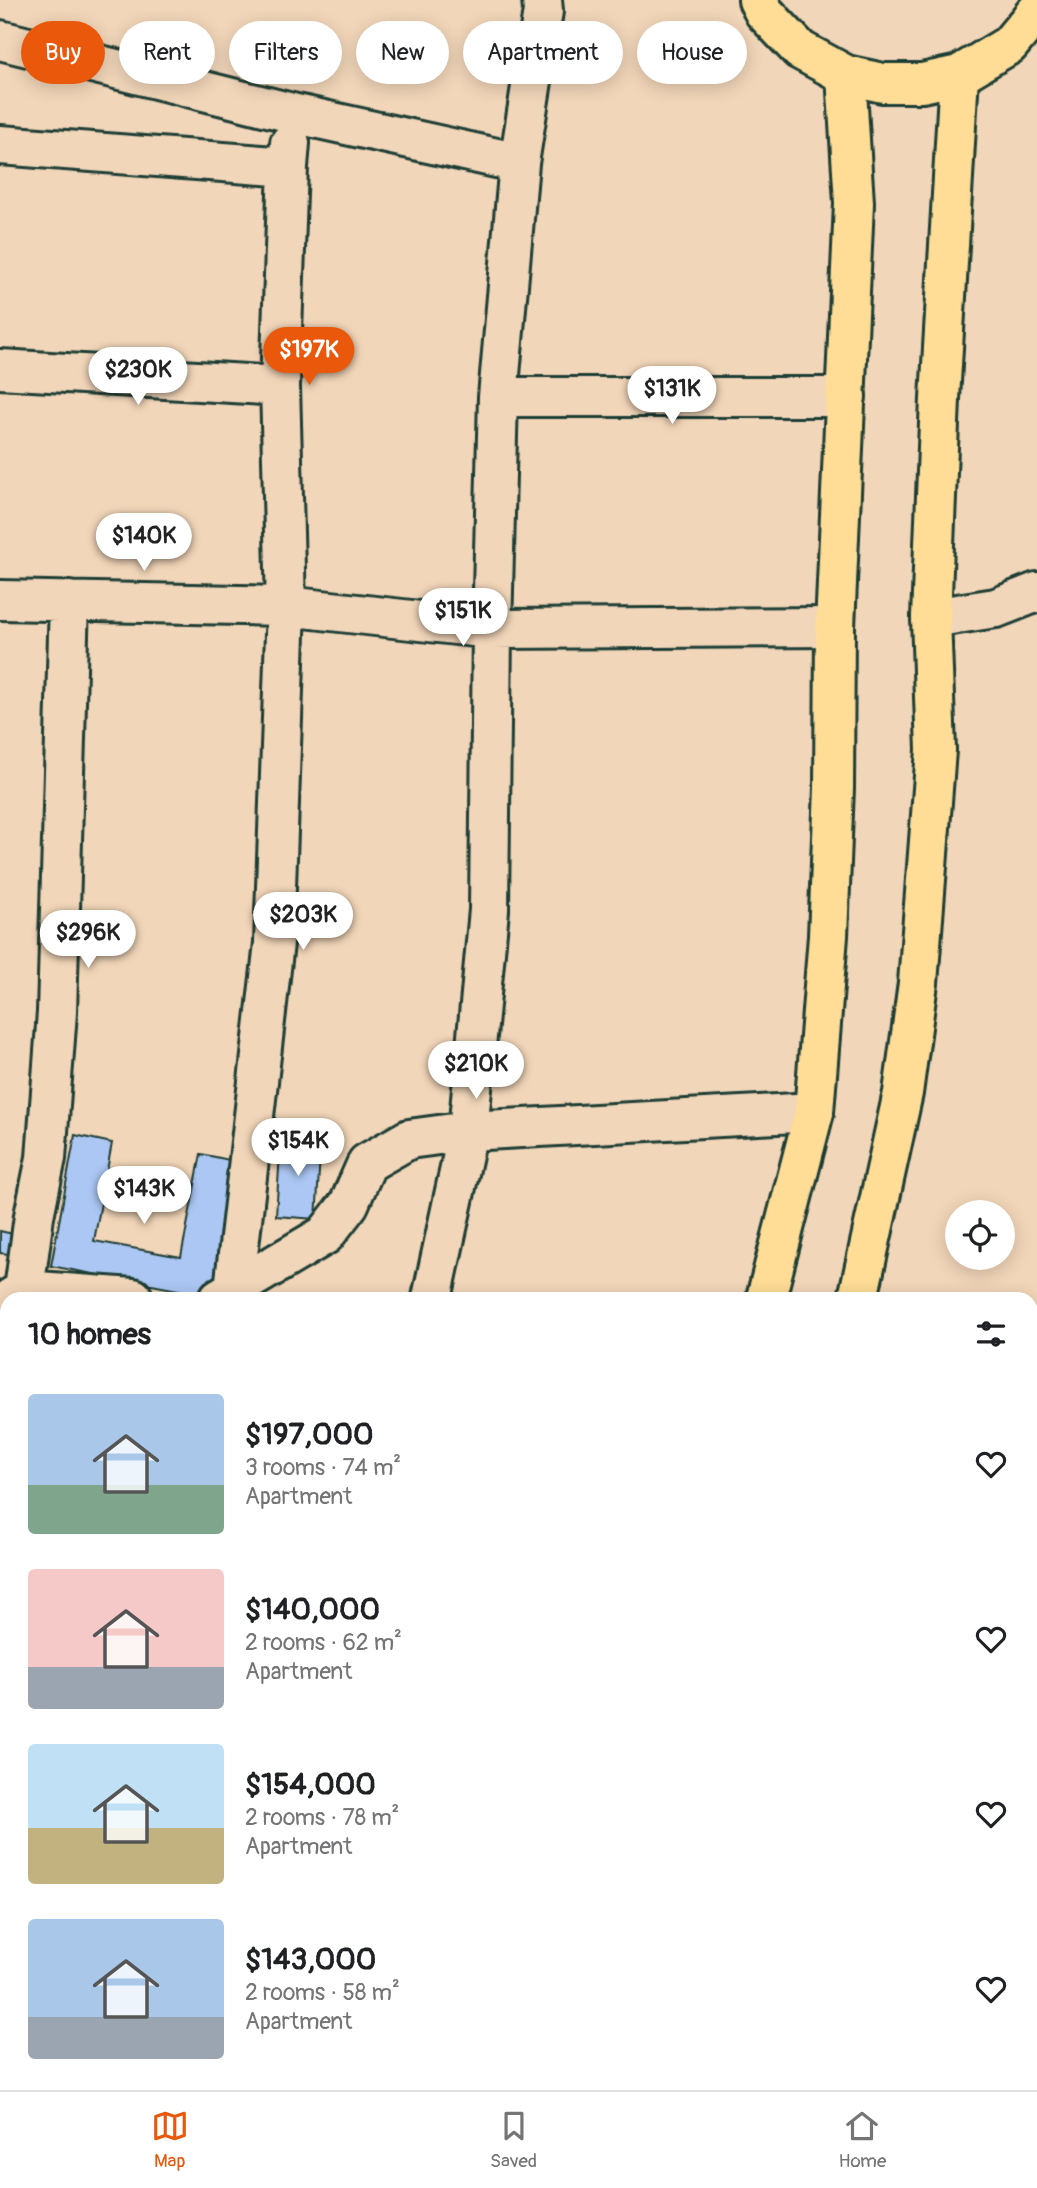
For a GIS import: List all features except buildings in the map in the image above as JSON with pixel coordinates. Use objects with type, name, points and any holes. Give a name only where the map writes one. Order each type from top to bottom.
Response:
[{"type":"highway","points":[[758,0],[764,12],[800,50],[846,75],[883,83],[922,83],[958,75],[1009,45],[1037,11]]},
{"type":"highway","points":[[768,1292],[814,1112],[828,936],[834,788],[835,627],[854,203],[846,75]]},
{"type":"highway","points":[[859,1292],[903,1093],[918,984],[936,750],[931,618],[958,75]]},
{"type":"street","points":[[433,1292],[468,1131],[489,910],[498,397],[519,163],[543,11],[542,0]]},
{"type":"street","points":[[0,40],[292,113],[519,163]]},
{"type":"street","points":[[230,1292],[274,943],[286,606],[280,386],[292,113]]},
{"type":"street","points":[[0,145],[288,167]]},
{"type":"street","points":[[0,369],[280,386]]},
{"type":"street","points":[[498,397],[846,397]]},
{"type":"street","points":[[931,618],[996,608],[1037,592]]},
{"type":"street","points":[[0,600],[286,606],[492,629],[835,627]]},
{"type":"street","points":[[12,1292],[34,1216],[46,1158],[57,1012],[69,601]]},
{"type":"street","points":[[235,1292],[325,1236],[349,1204],[367,1163],[409,1139],[468,1131],[814,1112]]}]
